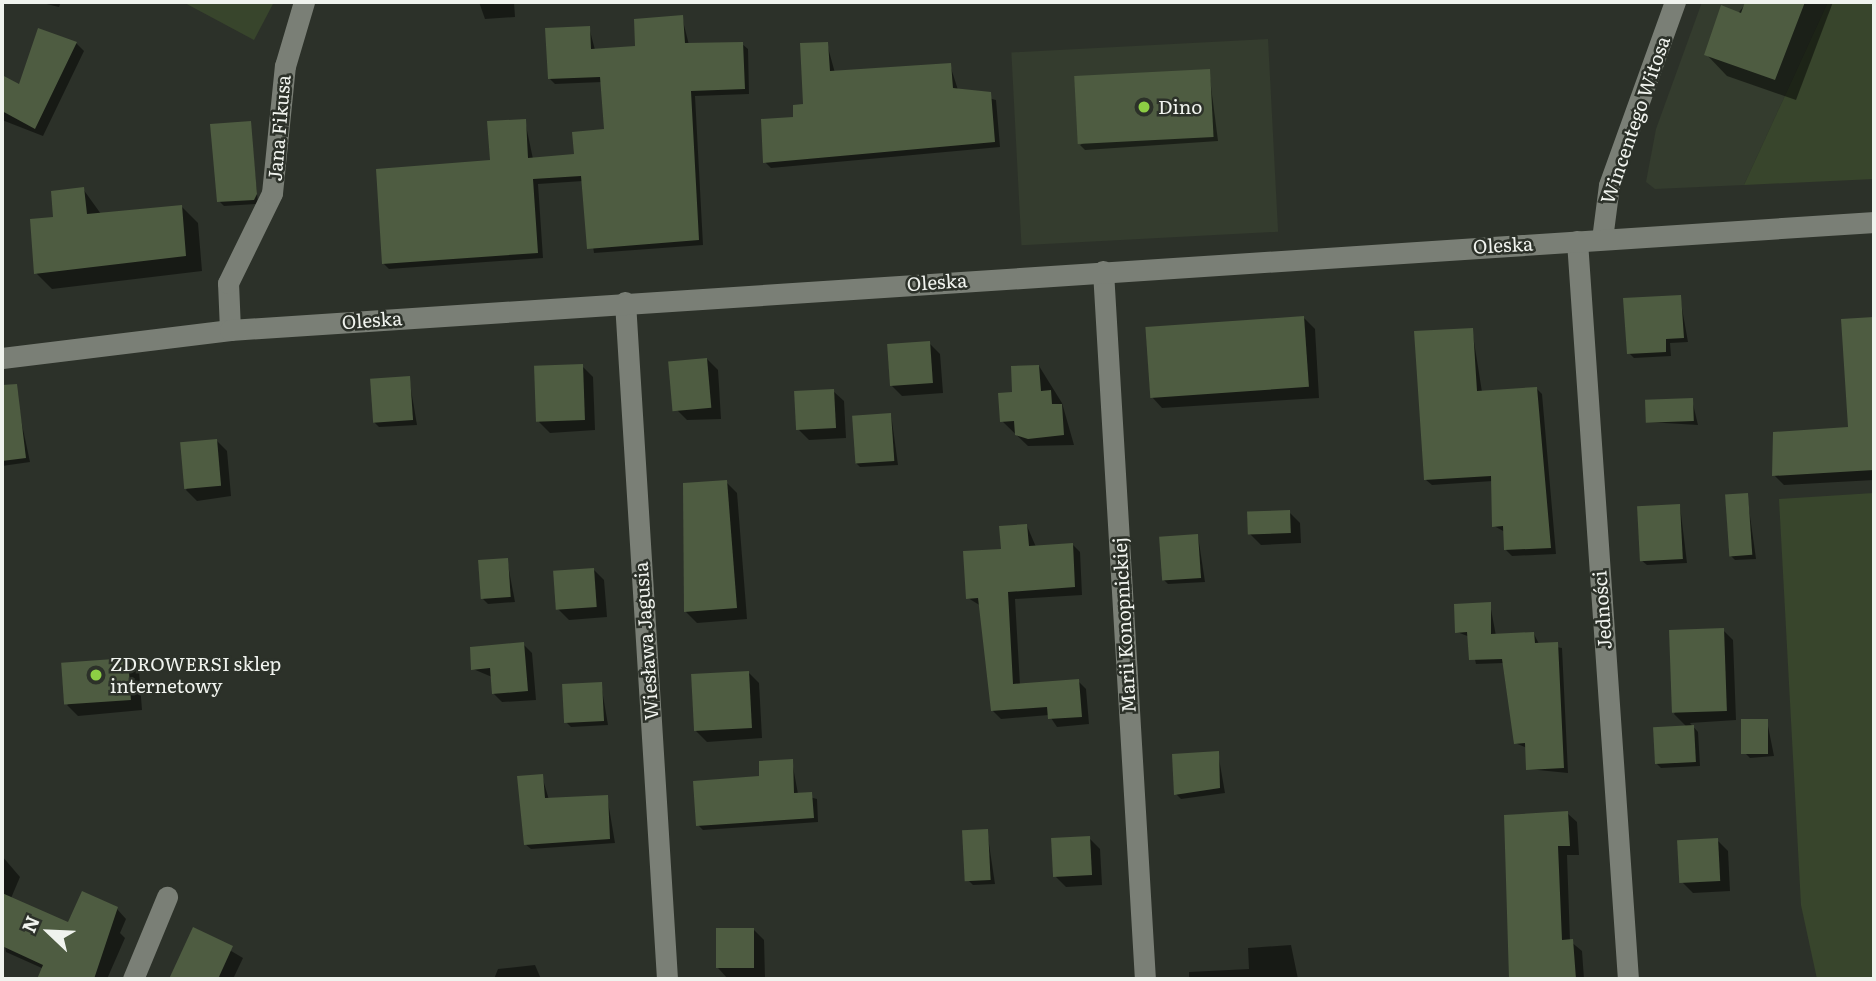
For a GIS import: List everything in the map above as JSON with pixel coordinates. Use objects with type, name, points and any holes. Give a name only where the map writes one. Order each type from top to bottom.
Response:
[{"type":"street","name":"Jana Fikusa","points":[[230,330],[228,284],[272,193],[285,65],[304,2]]},
{"type":"street","name":"Wincentego Witosa","points":[[1602,239],[1609,185],[1675,2]]},
{"type":"street","name":"Oleska","points":[[2,358],[230,330],[1874,222]]},
{"type":"street","name":"Jedności","points":[[1577,241],[1628,979]]},
{"type":"street","name":"Marii Konopnickiej","points":[[1103,271],[1145,979]]},
{"type":"street","name":"Wiesława Jagusia","points":[[625,302],[667,979]]},
{"type":"street","points":[[133,979],[167,897]]},
{"type":"shaded area","points":[[1702,2],[1828,2],[1744,185],[1655,189],[1646,182],[1656,129]]},
{"type":"shaded area","points":[[1268,39],[1278,232],[1021,245],[1011,52]]},
{"type":"green space","points":[[183,2],[274,2],[254,40]]},
{"type":"green space","points":[[1828,2],[1874,2],[1874,179],[1744,185]]},
{"type":"green space","points":[[1874,493],[1874,979],[1817,979],[1801,905],[1779,499]]},
{"type":"building","points":[[1745,2],[1805,2],[1775,80],[1704,55],[1721,5],[1741,13]]},
{"type":"building","points":[[683,15],[685,43],[743,42],[745,89],[691,91],[699,240],[587,249],[581,176],[533,179],[538,253],[382,264],[376,169],[490,160],[487,121],[526,119],[528,158],[574,154],[572,132],[604,129],[600,77],[548,79],[545,28],[590,26],[591,49],[635,46],[634,19]]},
{"type":"building","points":[[38,28],[77,42],[35,129],[2,111],[2,75],[19,84]]},
{"type":"building","points":[[828,42],[830,71],[951,63],[953,88],[991,92],[995,142],[763,163],[761,119],[793,117],[793,105],[803,104],[800,43]]},
{"type":"building","name":"Dino","points":[[1210,69],[1214,137],[1078,144],[1074,76]]},
{"type":"building","points":[[251,121],[257,194],[254,200],[217,202],[210,124]]},
{"type":"building","points":[[84,187],[87,214],[182,205],[186,256],[34,274],[30,219],[53,217],[51,191]]},
{"type":"building","points":[[1681,295],[1684,338],[1666,339],[1666,352],[1627,354],[1623,298]]},
{"type":"building","points":[[1304,316],[1309,387],[1150,398],[1145,327]]},
{"type":"building","points":[[1874,317],[1874,470],[1772,476],[1773,432],[1848,427],[1841,319]]},
{"type":"building","points":[[1473,328],[1477,391],[1537,387],[1551,548],[1504,550],[1503,526],[1492,527],[1491,476],[1424,480],[1414,331]]},
{"type":"building","points":[[930,341],[933,383],[890,386],[887,344]]},
{"type":"building","points":[[707,358],[711,408],[673,411],[668,361]]},
{"type":"building","points":[[583,364],[585,420],[536,422],[534,366]]},
{"type":"building","points":[[1039,365],[1041,391],[1051,390],[1052,404],[1062,404],[1064,435],[1028,439],[1015,435],[1014,421],[1000,422],[998,393],[1012,392],[1011,366]]},
{"type":"building","points":[[410,376],[413,420],[373,423],[370,379]]},
{"type":"building","points":[[17,384],[26,458],[2,461],[2,385]]},
{"type":"building","points":[[834,389],[836,428],[796,430],[794,391]]},
{"type":"building","points":[[1693,398],[1694,421],[1646,423],[1645,400]]},
{"type":"building","points":[[891,413],[894,461],[855,464],[852,416]]},
{"type":"building","points":[[217,439],[221,486],[184,489],[180,442]]},
{"type":"building","points":[[727,480],[737,608],[684,612],[683,483]]},
{"type":"building","points":[[1748,493],[1752,555],[1729,556],[1725,495]]},
{"type":"building","points":[[1680,504],[1683,559],[1640,561],[1637,506]]},
{"type":"building","points":[[1290,510],[1291,533],[1248,534],[1247,512]]},
{"type":"building","points":[[1027,524],[1029,546],[1073,543],[1075,587],[1008,592],[1013,684],[1079,679],[1082,717],[1048,719],[1047,707],[991,711],[978,598],[966,599],[963,551],[1001,549],[999,526]]},
{"type":"building","points":[[1198,534],[1201,578],[1162,581],[1159,537]]},
{"type":"building","points":[[508,558],[511,597],[481,599],[478,560]]},
{"type":"building","points":[[594,568],[597,607],[556,610],[553,571]]},
{"type":"building","points":[[1491,602],[1491,634],[1534,632],[1535,643],[1558,642],[1564,768],[1526,770],[1525,743],[1514,744],[1502,659],[1469,660],[1467,632],[1455,633],[1454,604]]},
{"type":"building","points":[[1724,628],[1727,711],[1672,713],[1669,630]]},
{"type":"building","points":[[524,642],[528,691],[492,694],[490,668],[471,670],[470,647]]},
{"type":"building","name":"ZDROWERSI sklep internetowy","points":[[128,658],[131,700],[64,705],[61,663]]},
{"type":"building","points":[[749,671],[752,728],[694,731],[691,674]]},
{"type":"building","points":[[602,682],[604,721],[564,723],[562,684]]},
{"type":"building","points":[[1741,719],[1768,719],[1768,754],[1741,754]]},
{"type":"building","points":[[1694,725],[1696,762],[1655,764],[1653,727]]},
{"type":"building","points":[[1219,751],[1220,788],[1174,795],[1172,754]]},
{"type":"building","points":[[793,759],[794,793],[812,792],[814,818],[696,826],[693,781],[759,776],[759,761]]},
{"type":"building","points":[[543,774],[545,798],[608,795],[610,839],[524,845],[517,776]]},
{"type":"building","points":[[1568,811],[1570,846],[1558,846],[1562,940],[1573,939],[1576,979],[1509,979],[1504,815]]},
{"type":"building","points":[[988,829],[991,880],[965,881],[962,830]]},
{"type":"building","points":[[1090,836],[1092,875],[1053,877],[1051,838]]},
{"type":"building","points":[[1718,838],[1720,881],[1679,883],[1677,840]]},
{"type":"building","points":[[82,891],[118,907],[94,979],[37,979],[43,965],[2,946],[2,893],[68,922]]},
{"type":"building","points":[[193,927],[233,946],[218,979],[169,979]]},
{"type":"building","points":[[716,928],[754,928],[754,968],[716,968]]},
{"type":"place","name":"Dino","points":[[1144,107]]},
{"type":"place","name":"ZDROWERSI sklep internetowy","points":[[96,675]]}]
